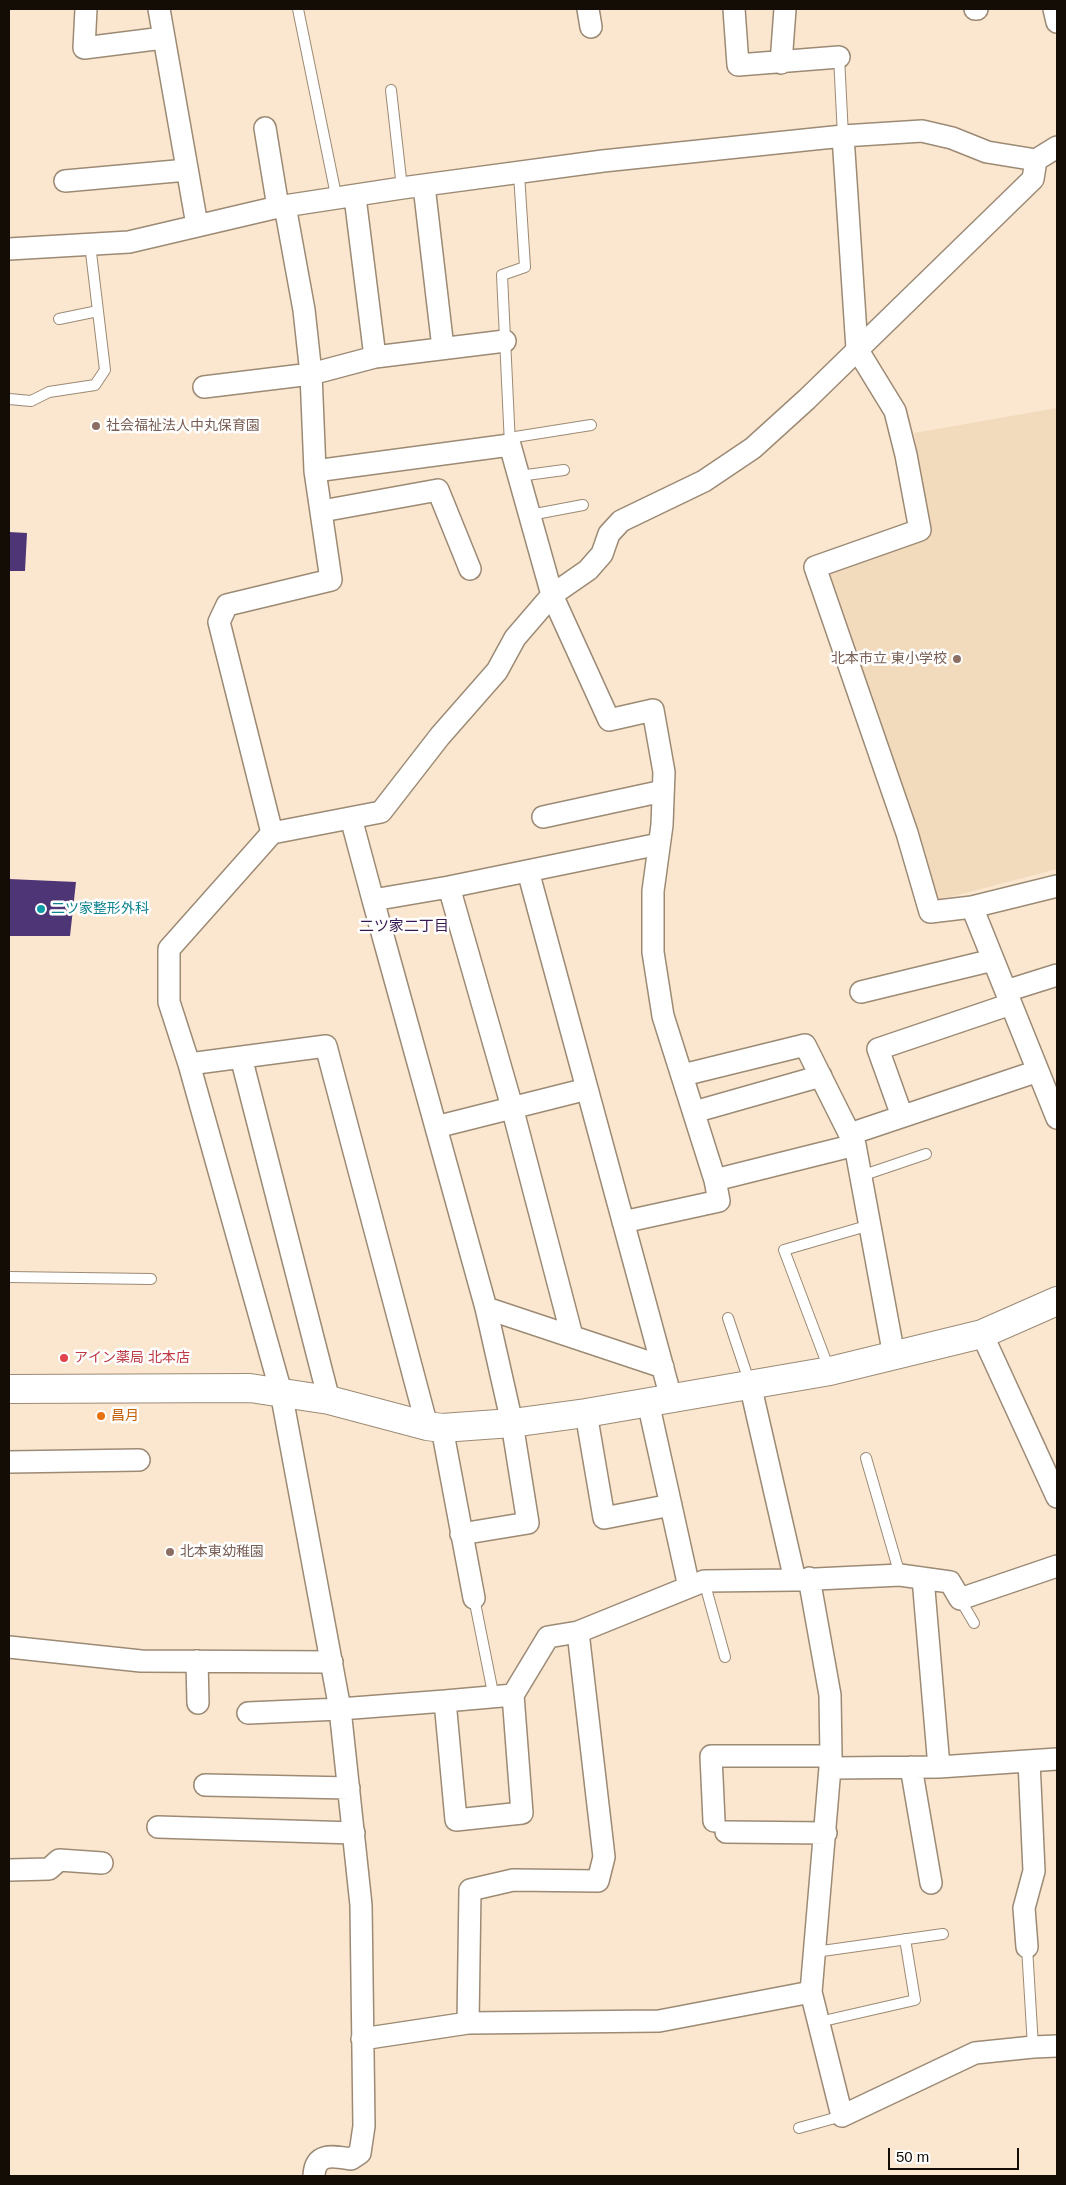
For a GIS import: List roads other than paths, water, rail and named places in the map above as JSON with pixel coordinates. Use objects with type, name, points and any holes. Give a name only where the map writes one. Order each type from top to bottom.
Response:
[{"type":"street","points":[[86,9],[84,48],[163,38]]},
{"type":"street","points":[[159,9],[198,225]]},
{"type":"street","points":[[734,9],[738,65],[839,58]]},
{"type":"street","points":[[781,62],[785,9]]},
{"type":"street","points":[[1054,9],[1057,22]]},
{"type":"street","points":[[265,128],[304,310],[311,374],[315,471],[331,580],[227,605],[219,622],[272,833]]},
{"type":"street","points":[[9,249],[128,242],[282,206],[346,198],[402,188],[519,174],[603,161],[843,136],[922,132],[952,138],[986,152],[1036,160],[1057,147]]},
{"type":"street","points":[[843,136],[858,349],[895,410],[906,455],[920,530],[815,567],[907,833],[930,912],[972,907],[1057,886]]},
{"type":"street","points":[[314,2176],[314,2167],[320,2159],[334,2156],[351,2159],[360,2152],[364,2126],[361,1905],[340,1709],[281,1392],[189,1064],[169,1002],[169,949],[272,833],[381,812],[440,736],[497,672],[516,638],[552,595],[588,570],[602,554],[609,534],[621,521],[704,481],[753,448],[1033,179],[1036,160]]},
{"type":"street","points":[[65,181],[187,170]]},
{"type":"street","points":[[424,186],[443,348]]},
{"type":"street","points":[[346,198],[375,357]]},
{"type":"street","points":[[204,387],[311,374],[375,357],[505,341]]},
{"type":"street","points":[[315,471],[510,442],[552,595],[609,720],[653,710],[664,772],[659,844],[653,891],[652,952],[663,1016],[683,1074],[715,1180],[719,1201],[623,1222]]},
{"type":"street","points":[[322,511],[438,490],[470,569]]},
{"type":"street","points":[[543,817],[663,791]]},
{"type":"street","points":[[351,818],[486,1308],[512,1423],[528,1523],[461,1534]]},
{"type":"street","points":[[373,900],[449,887],[659,844]]},
{"type":"street","points":[[528,871],[663,1367],[659,1400],[671,1505],[696,1584]]},
{"type":"street","points":[[449,887],[512,1108],[572,1336]]},
{"type":"street","points":[[972,907],[1057,1118]]},
{"type":"street","points":[[862,992],[993,960]]},
{"type":"street","points":[[902,1116],[878,1050],[1009,998],[1057,976]]},
{"type":"street","points":[[683,1074],[805,1045],[852,1139],[861,1176],[894,1356]]},
{"type":"street","points":[[189,1064],[326,1046],[435,1427],[461,1534],[474,1598]]},
{"type":"street","points":[[241,1057],[329,1400]]},
{"type":"street","points":[[715,1180],[852,1139],[902,1116],[1038,1071]]},
{"type":"street","points":[[694,1112],[821,1076]]},
{"type":"street","points":[[436,1127],[587,1089]]},
{"type":"street","points":[[9,1389],[250,1388],[329,1400],[435,1427],[512,1423],[586,1413],[830,1371],[982,1334],[1057,1301]]},
{"type":"street","points":[[486,1308],[663,1367]]},
{"type":"street","points":[[982,1334],[1057,1497]]},
{"type":"street","points":[[750,1384],[802,1579],[830,1695],[831,1762],[811,1992],[842,2116],[975,2053],[1057,2046]]},
{"type":"street","points":[[586,1413],[604,1518],[671,1505]]},
{"type":"street","points":[[9,1462],[139,1460]]},
{"type":"street","points":[[445,1701],[456,1820],[522,1813],[503,1697],[548,1637],[578,1632],[696,1584],[900,1575],[950,1582],[960,1599],[1057,1566]]},
{"type":"street","points":[[924,1578],[939,1767]]},
{"type":"street","points":[[468,2023],[470,1890],[513,1880],[598,1881],[604,1857],[578,1632]]},
{"type":"street","points":[[9,1647],[141,1660],[332,1662]]},
{"type":"street","points":[[197,1661],[198,1703]]},
{"type":"street","points":[[248,1713],[340,1709],[503,1697]]},
{"type":"street","points":[[826,1833],[720,1826],[711,1756],[911,1767],[939,1767],[1057,1759]]},
{"type":"street","points":[[1027,1947],[1024,1908],[1034,1871],[1029,1761]]},
{"type":"street","points":[[911,1767],[931,1883]]},
{"type":"street","points":[[205,1785],[349,1788]]},
{"type":"street","points":[[158,1827],[354,1833]]},
{"type":"street","points":[[9,1870],[49,1870],[59,1860],[102,1864]]},
{"type":"street","points":[[362,2039],[468,2023],[659,2021],[811,1992]]},
{"type":"lane","points":[[298,9],[346,198]]},
{"type":"lane","points":[[839,58],[843,136]]},
{"type":"lane","points":[[391,90],[402,188]]},
{"type":"lane","points":[[519,174],[525,267],[502,275],[510,442],[591,425]]},
{"type":"lane","points":[[9,399],[31,401],[49,392],[95,385],[104,370],[90,244]]},
{"type":"lane","points":[[59,319],[98,310]]},
{"type":"lane","points":[[519,476],[564,470]]},
{"type":"lane","points":[[530,515],[583,505]]},
{"type":"lane","points":[[861,1176],[926,1154]]},
{"type":"lane","points":[[830,1371],[784,1250],[870,1225]]},
{"type":"lane","points":[[9,1277],[151,1279]]},
{"type":"lane","points":[[728,1318],[750,1384]]},
{"type":"lane","points":[[866,1458],[900,1575]]},
{"type":"lane","points":[[696,1584],[725,1658]]},
{"type":"lane","points":[[474,1598],[503,1697]]},
{"type":"lane","points":[[960,1599],[974,1623]]},
{"type":"lane","points":[[815,1952],[943,1934]]},
{"type":"lane","points":[[819,2022],[915,2000],[905,1939]]},
{"type":"lane","points":[[1027,1947],[1033,2047]]},
{"type":"lane","points":[[799,2128],[842,2116]]},
{"type":"place","name":"社会福祉法人中丸保育園","points":[[96,426]]},
{"type":"place","name":"北本市立 東小学校","points":[[957,659]]},
{"type":"place","name":"二ツ家整形外科","points":[[41,909]]},
{"type":"place","name":"アイン薬局 北本店","points":[[64,1358]]},
{"type":"place","name":"昌月","points":[[101,1416]]},
{"type":"place","name":"北本東幼稚園","points":[[170,1552]]},
{"type":"district","name":"二ツ家二丁目","points":[[404,927]]}]
